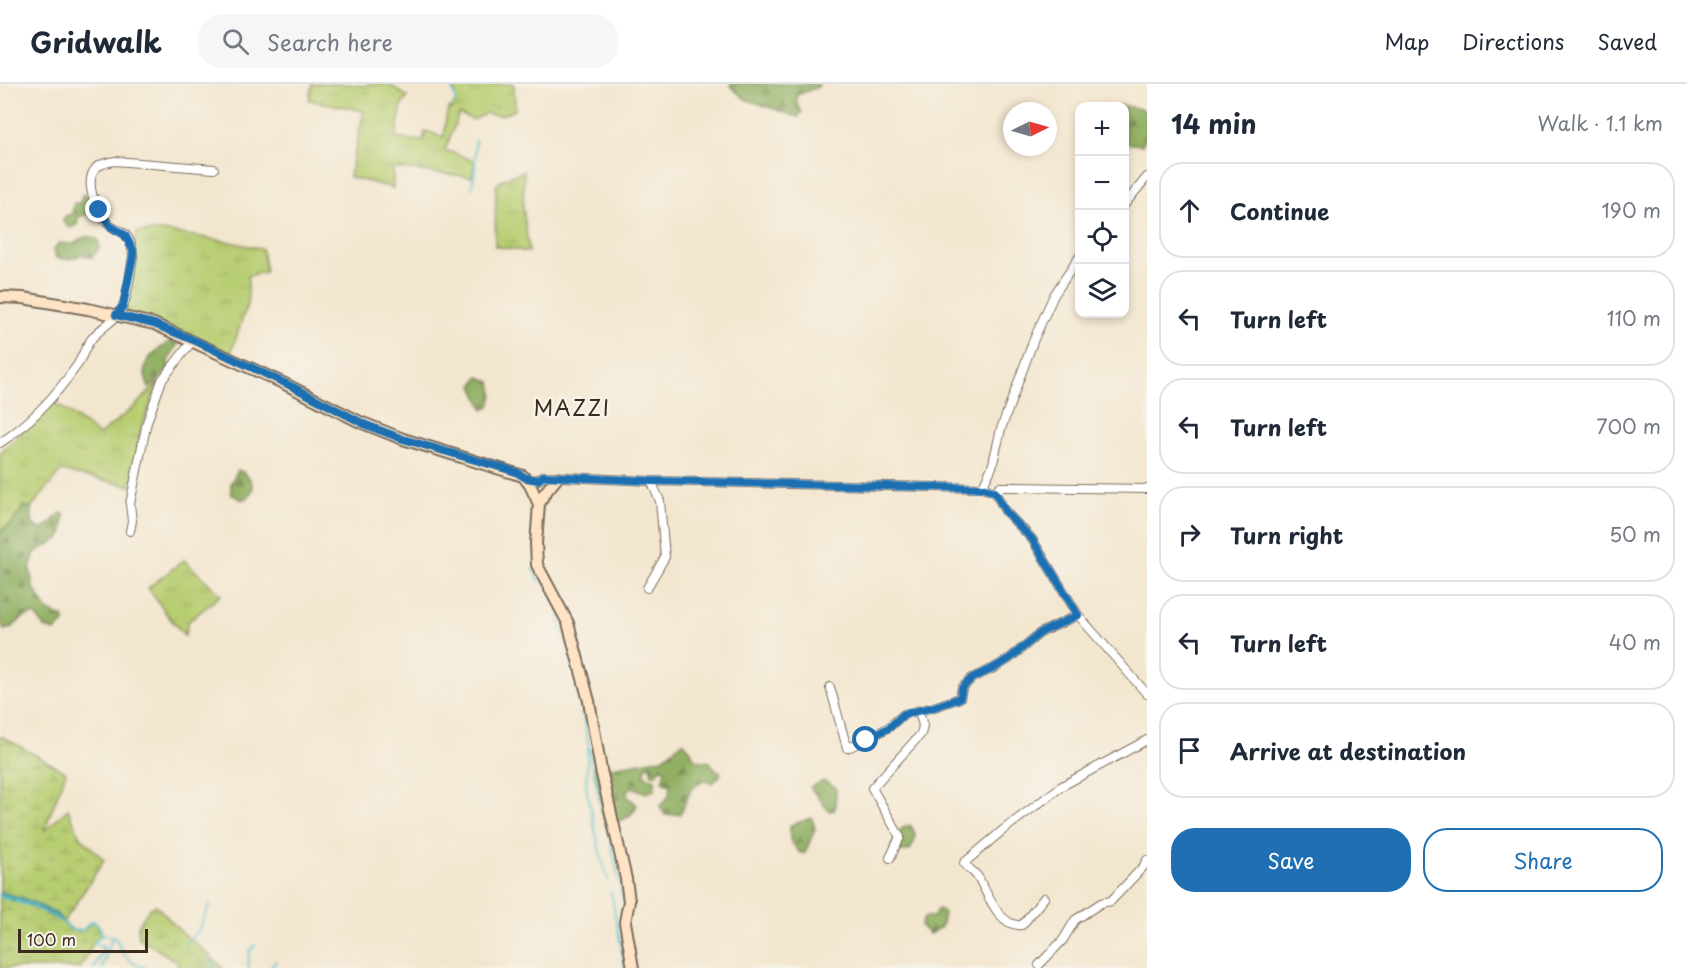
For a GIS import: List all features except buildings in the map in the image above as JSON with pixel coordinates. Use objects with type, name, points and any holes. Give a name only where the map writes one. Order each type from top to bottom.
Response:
[{"type":"street","points":[[0,443],[14,434],[60,388],[78,364],[92,338],[123,306],[133,250],[125,235],[110,226],[99,210],[91,187],[91,177],[95,168],[103,163],[115,161],[214,169]]},
{"type":"street","points":[[1129,200],[1147,177]]},
{"type":"street","points":[[982,488],[992,467],[1001,429],[1016,385],[1035,339],[1054,295],[1075,264]]},
{"type":"street","points":[[0,297],[23,298],[154,324],[293,387],[360,422],[403,439],[516,472],[526,478],[538,480],[543,476],[651,481],[982,488],[995,492],[1005,511],[1032,539],[1078,615],[1147,694]]},
{"type":"street","points":[[130,531],[132,521],[130,504],[144,434],[162,380],[193,340]]},
{"type":"street","points":[[526,478],[539,504]]},
{"type":"street","points":[[557,478],[539,504],[537,565],[568,623],[589,701],[601,770],[626,879],[629,901],[625,922],[633,968]]},
{"type":"street","points":[[647,588],[665,557],[660,501],[651,481]]},
{"type":"street","points":[[995,492],[999,487],[1147,489]]},
{"type":"street","points":[[830,687],[847,748],[890,727],[904,714],[960,698],[962,688],[972,678],[1009,659],[1040,633],[1078,615]]},
{"type":"street","points":[[890,858],[900,837],[872,788],[921,734],[923,726],[919,711]]},
{"type":"street","points":[[1044,898],[1022,925],[1015,925],[1006,921],[988,899],[976,875],[964,863],[1003,830],[1062,786],[1147,740]]},
{"type":"street","points":[[1040,965],[1063,940],[1075,920],[1101,903],[1111,901],[1147,860]]},
{"type":"green space","points":[[312,84],[365,86],[367,84],[389,84],[408,97],[402,104],[396,138],[423,141],[425,131],[444,137],[446,117],[449,108],[452,109],[456,100],[454,84],[514,84],[515,110],[500,115],[486,113],[474,120],[459,114],[445,150],[475,161],[472,177],[393,168],[393,188],[349,177],[364,111],[309,100]]},
{"type":"green space","points":[[731,84],[819,84],[818,87],[797,95],[797,105],[802,112],[798,117],[745,99],[730,86]]},
{"type":"green space","points":[[1129,107],[1147,110],[1147,135],[1142,145],[1129,143]]},
{"type":"green space","points":[[524,171],[523,207],[529,252],[495,246],[496,186],[503,179]]},
{"type":"green space","points":[[83,194],[89,197],[91,213],[78,217],[77,225],[70,228],[63,222],[65,216],[72,214],[74,203],[79,204]]},
{"type":"green space","points":[[162,231],[262,249],[266,272],[248,276],[248,302],[231,353],[128,313],[125,309],[137,232]]},
{"type":"green space","points":[[85,237],[98,240],[100,247],[92,258],[81,254],[69,259],[56,258],[54,249],[59,243],[74,244]]},
{"type":"green space","points":[[170,341],[178,343],[168,361],[169,367],[149,388],[145,372],[148,360]]},
{"type":"green space","points":[[479,377],[491,382],[493,394],[490,406],[484,410],[473,386]]},
{"type":"green space","points":[[159,382],[141,429],[131,486],[61,471],[31,508],[24,506],[13,522],[0,532],[0,454],[52,400],[99,435],[135,406]]},
{"type":"green space","points":[[238,470],[248,477],[253,489],[248,497],[242,500],[231,494],[231,483]]},
{"type":"green space","points":[[24,506],[31,508],[33,525],[42,530],[61,513],[64,514],[63,531],[59,539],[35,552],[30,569],[33,587],[48,611],[63,617],[65,622],[55,631],[45,628],[35,614],[24,617],[11,628],[4,630],[0,619],[0,532],[13,522]]},
{"type":"green space","points":[[184,560],[221,595],[188,622],[185,636],[148,588]]},
{"type":"green space","points":[[0,737],[66,772],[44,831],[68,809],[80,836],[104,860],[63,922],[74,931],[83,930],[92,921],[99,926],[102,934],[93,943],[81,968],[0,968],[0,896],[44,910],[25,899],[0,892]],"holes":[[[46,911],[62,921],[45,914]]]},
{"type":"green space","points":[[683,742],[695,760],[710,762],[721,773],[718,778],[712,783],[704,780],[692,788],[680,814],[665,815],[660,806],[669,796],[670,785],[663,781],[665,770],[661,767],[656,774],[652,774],[650,766],[647,766],[644,775],[655,780],[655,790],[646,793],[632,787],[626,792],[637,805],[631,815],[619,820],[604,821],[593,767],[613,767],[663,758]]},
{"type":"green space","points":[[824,781],[836,788],[835,810],[829,811],[810,787]]},
{"type":"green space","points":[[812,818],[815,829],[805,853],[800,853],[790,840],[790,825]]},
{"type":"green space","points":[[910,825],[915,837],[910,850],[892,853],[891,847],[901,829]]},
{"type":"green space","points":[[156,905],[181,932],[223,968],[176,968],[179,963],[139,938],[138,926],[149,909]]},
{"type":"green space","points":[[939,909],[944,913],[941,927],[929,934],[921,926],[924,917],[934,917]]},
{"type":"water","points":[[0,892],[25,899],[56,913],[63,922],[46,911],[0,896]]},
{"type":"waterway","points":[[453,84],[456,100],[453,105]]},
{"type":"waterway","points":[[472,188],[475,141]]},
{"type":"waterway","points":[[532,569],[540,582]]},
{"type":"waterway","points":[[559,616],[582,696]]},
{"type":"waterway","points":[[580,700],[601,805],[624,902]]},
{"type":"waterway","points":[[583,703],[587,725]]},
{"type":"waterway","points":[[588,749],[586,786],[608,879]]},
{"type":"waterway","points":[[611,892],[625,968]]},
{"type":"waterway","points":[[0,896],[10,900]]},
{"type":"waterway","points":[[15,901],[27,905]]},
{"type":"waterway","points":[[185,944],[198,931],[210,905]]},
{"type":"waterway","points":[[32,907],[54,917],[73,931],[83,930],[92,921],[99,926],[102,934],[114,938],[130,960],[146,968]]},
{"type":"waterway","points":[[94,968],[104,948],[93,943],[102,934]]},
{"type":"waterway","points":[[102,968],[112,936]]},
{"type":"waterway","points":[[248,968],[250,951],[255,945]]},
{"type":"waterway","points":[[207,959],[215,964],[212,968]]},
{"type":"waterway","points":[[270,968],[276,961]]},
{"type":"district","name":"MAZZI","points":[[572,407]]},
{"type":"route","points":[[99,210],[110,226],[125,235],[133,250],[123,306],[116,315],[154,324],[193,340],[293,387],[366,425],[403,439],[516,472],[526,478],[538,480],[543,476],[651,481],[982,488],[995,492],[1005,511],[1032,539],[1078,615],[1040,633],[1009,659],[972,678],[962,688],[960,698],[904,714],[890,727],[866,740]]}]
